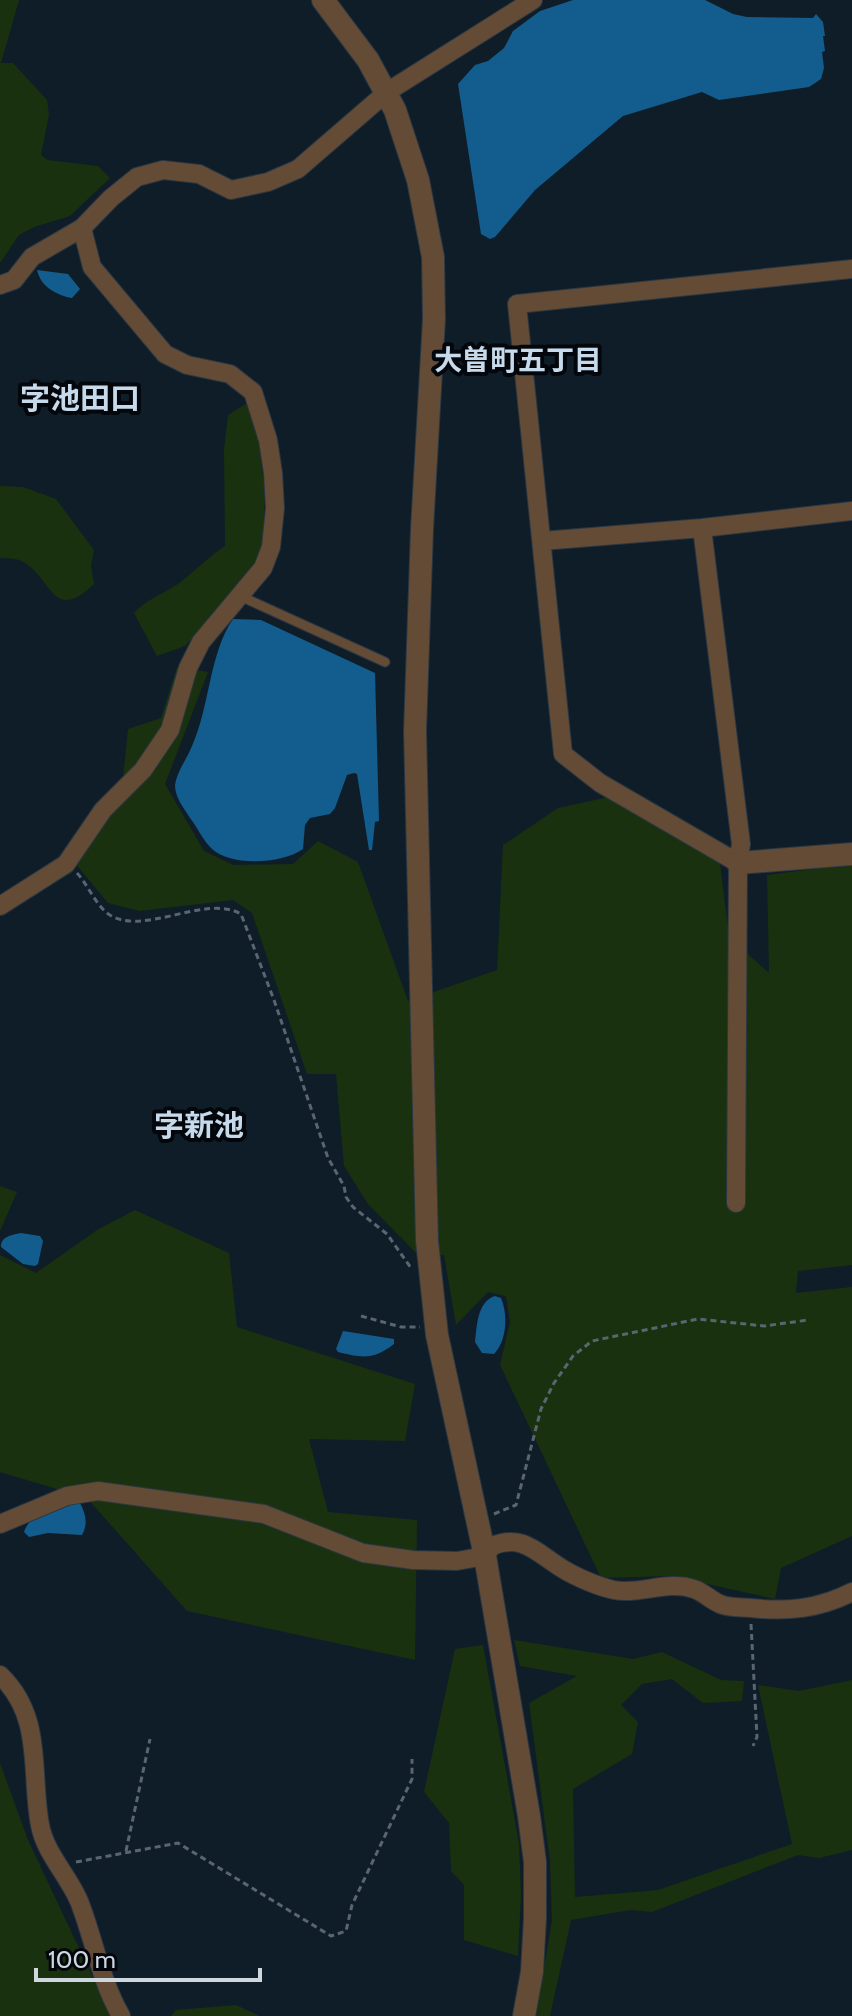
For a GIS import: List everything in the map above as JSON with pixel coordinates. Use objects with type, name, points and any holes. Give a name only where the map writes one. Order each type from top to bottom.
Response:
[{"type":"street","points":[[323,0],[362,51],[387,92],[418,180],[433,257],[434,319],[415,731],[427,1241],[437,1335],[485,1556],[523,1767],[535,1862],[532,1972],[524,2016]]},
{"type":"street","points":[[0,285],[14,280],[32,257],[95,218],[111,198],[137,177],[163,170],[199,174],[231,190],[268,182],[298,169],[387,92],[533,0]]},
{"type":"street","points":[[0,906],[66,864],[103,810],[143,770],[175,717],[188,668],[201,642],[268,559],[275,508],[268,440],[253,392],[230,374],[187,365],[165,354],[92,267],[82,228]]},
{"type":"street","points":[[852,269],[517,304],[563,754],[600,783],[738,863],[852,854]]},
{"type":"street","points":[[542,541],[702,528],[852,511]]},
{"type":"street","points":[[702,528],[741,844],[738,863],[736,1203]]},
{"type":"street","points":[[0,1524],[67,1496],[98,1491],[264,1514],[363,1553],[413,1560],[457,1561],[485,1556],[492,1546],[515,1541],[531,1546],[564,1569],[613,1590],[633,1591],[662,1586],[693,1588],[723,1606],[797,1610],[818,1606],[852,1592]]},
{"type":"street","points":[[0,1675],[17,1693],[27,1721],[36,1763],[40,1825],[79,1901],[103,1982],[121,2016]]},
{"type":"lane","points":[[240,596],[385,662]]},
{"type":"path","points":[[66,864],[86,883],[106,912],[116,919],[136,920],[225,908],[241,914],[328,1158],[344,1186],[346,1197],[353,1207],[387,1234],[415,1273]]},
{"type":"path","points":[[361,1316],[401,1327],[422,1327]]},
{"type":"path","points":[[476,1521],[516,1505],[541,1409],[573,1356],[592,1341],[698,1319],[764,1326],[808,1320]]},
{"type":"path","points":[[752,1609],[751,1652],[757,1737],[753,1746]]},
{"type":"path","points":[[126,1851],[150,1739]]},
{"type":"path","points":[[60,1868],[82,1859],[178,1843],[331,1936],[346,1931],[352,1905],[412,1779],[412,1759]]},
{"type":"green space","points":[[0,0],[19,0],[1,63],[13,63],[47,100],[49,115],[41,155],[48,160],[98,166],[110,178],[70,216],[19,235],[0,263]]},
{"type":"green space","points":[[249,402],[258,437],[265,492],[263,540],[254,567],[230,599],[185,646],[157,656],[134,613],[178,584],[225,546],[224,449],[228,415]]},
{"type":"green space","points":[[0,486],[23,487],[56,499],[94,550],[91,565],[94,584],[80,596],[60,599],[30,567],[17,559],[0,558]]},
{"type":"green space","points":[[177,667],[208,672],[165,784],[204,851],[233,865],[293,864],[318,841],[358,862],[408,1001],[497,970],[503,845],[558,808],[609,797],[720,863],[729,937],[769,973],[767,875],[852,864],[852,1265],[798,1271],[796,1293],[852,1287],[852,1536],[781,1568],[775,1599],[671,1576],[601,1578],[500,1365],[510,1322],[506,1296],[488,1292],[456,1325],[444,1255],[416,1253],[368,1204],[344,1166],[336,1074],[307,1074],[252,913],[233,900],[140,911],[108,903],[75,863],[121,799],[128,729],[161,718]]},
{"type":"green space","points":[[0,1186],[17,1192],[0,1231]]},
{"type":"green space","points":[[135,1210],[229,1253],[237,1327],[415,1384],[405,1441],[309,1439],[328,1512],[417,1520],[415,1660],[187,1611],[87,1498],[0,1472],[0,1255],[36,1273],[97,1230]]},
{"type":"green space","points":[[514,1640],[633,1659],[662,1652],[721,1680],[744,1681],[742,1701],[703,1703],[672,1679],[642,1684],[621,1705],[638,1722],[632,1754],[573,1789],[575,1897],[658,1890],[792,1844],[758,1685],[799,1691],[852,1680],[852,1850],[819,1858],[798,1855],[652,1912],[630,1910],[571,1920],[550,2016],[536,2016],[552,1920],[550,1861],[529,1703],[577,1676],[520,1666]]},
{"type":"green space","points":[[483,1645],[519,1843],[521,1894],[518,1956],[464,1940],[464,1885],[451,1871],[449,1823],[424,1792],[455,1649]]},
{"type":"green space","points":[[0,1763],[28,1840],[111,2016],[0,2016]]},
{"type":"green space","points":[[236,2005],[260,2016],[171,2016],[176,2010]]},
{"type":"water","points":[[573,0],[705,0],[733,14],[747,17],[813,18],[816,14],[823,22],[825,36],[821,79],[809,87],[719,100],[702,92],[623,116],[535,190],[490,239],[481,234],[458,84],[475,65],[488,61],[504,48],[513,31],[540,11]]},
{"type":"water","points":[[37,270],[68,274],[80,289],[72,298],[60,295],[46,286]]},
{"type":"water","points":[[233,619],[261,620],[375,673],[379,821],[375,822],[372,850],[369,850],[357,774],[354,773],[347,775],[330,814],[310,818],[305,825],[303,849],[270,860],[243,861],[220,854],[208,845],[178,799],[176,780],[198,730],[219,648]]},
{"type":"water","points":[[21,1233],[40,1236],[43,1241],[35,1266],[23,1264],[1,1247],[5,1238]]},
{"type":"water","points":[[495,1296],[501,1298],[503,1304],[504,1335],[494,1354],[482,1353],[475,1342],[477,1322],[485,1303]]},
{"type":"water","points":[[343,1331],[394,1339],[394,1344],[368,1356],[338,1352],[336,1349]]},
{"type":"water","points":[[80,1503],[86,1519],[82,1535],[48,1533],[29,1537],[24,1532],[40,1514]]},
{"type":"district","name":"大曽町五丁目","points":[[518,360]]},
{"type":"district","name":"字池田口","points":[[80,399]]},
{"type":"district","name":"字新池","points":[[199,1126]]}]
